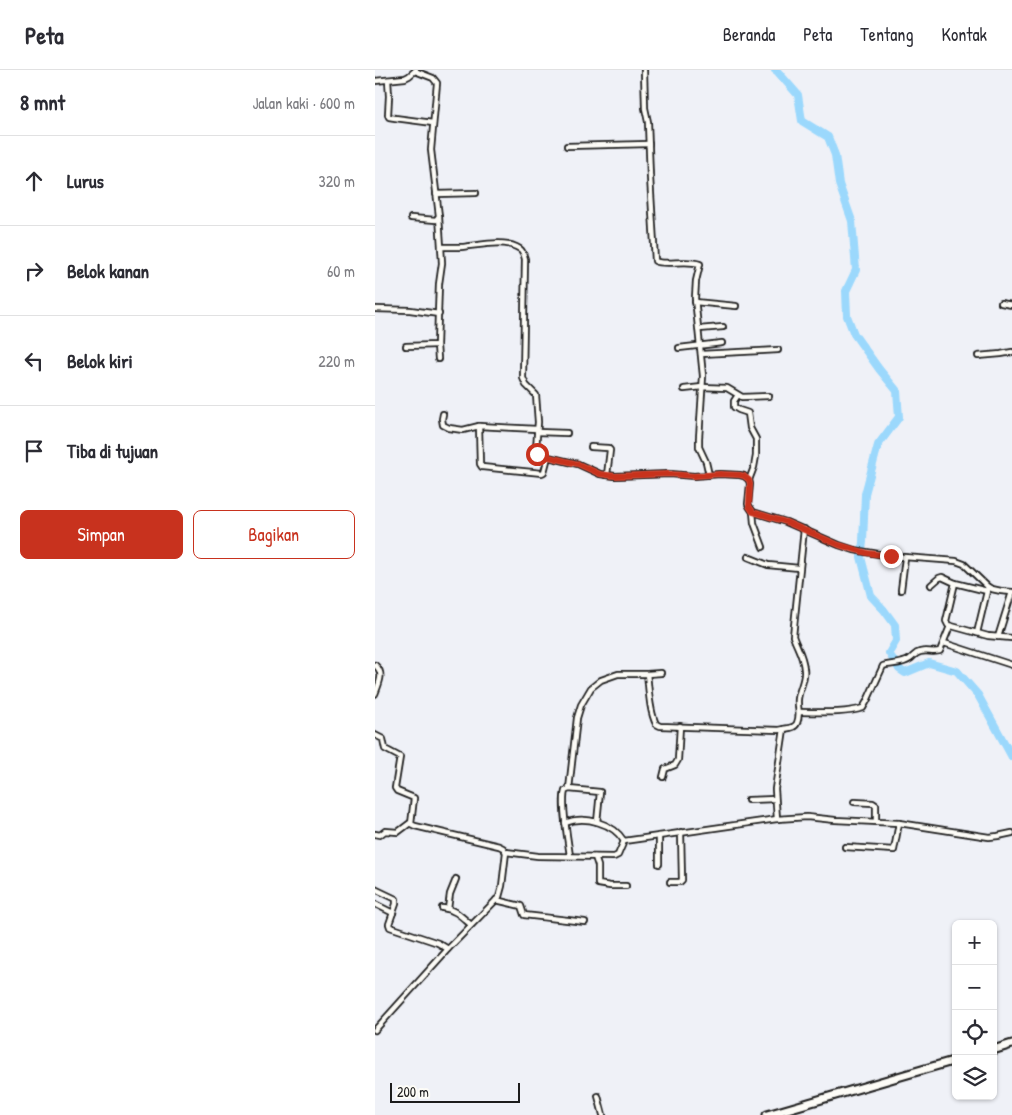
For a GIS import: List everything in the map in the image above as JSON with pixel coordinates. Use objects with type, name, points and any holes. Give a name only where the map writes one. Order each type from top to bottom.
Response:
[{"type":"street","points":[[375,81],[405,78],[415,70],[433,78],[437,83],[431,150],[439,216],[442,263],[439,284],[437,359]]},
{"type":"street","points":[[644,70],[655,261],[661,264],[684,262],[700,264],[695,281],[695,302],[703,368],[699,447],[706,462],[709,475]]},
{"type":"street","points":[[388,80],[389,102],[387,115],[389,117],[433,123]]},
{"type":"street","points":[[567,146],[649,144]]},
{"type":"street","points":[[436,194],[476,192]]},
{"type":"street","points":[[411,218],[436,220],[439,216]]},
{"type":"street","points":[[441,247],[488,244],[509,245],[518,248],[524,253],[523,378],[526,385],[536,395],[537,454],[578,464],[600,474],[615,476],[670,474],[694,476],[740,475],[749,480]]},
{"type":"street","points":[[695,302],[736,306]]},
{"type":"street","points":[[1001,303],[1012,305]]},
{"type":"street","points":[[375,309],[410,310],[439,314]]},
{"type":"street","points":[[699,329],[723,327]]},
{"type":"street","points":[[679,348],[722,343]]},
{"type":"street","points":[[406,346],[437,345]]},
{"type":"street","points":[[701,354],[778,350]]},
{"type":"street","points":[[978,356],[1012,352]]},
{"type":"street","points":[[685,389],[702,387],[729,388],[737,395],[746,397],[769,396]]},
{"type":"street","points":[[737,395],[734,407],[748,412],[750,428],[756,438],[755,466],[749,480],[749,506],[753,512],[753,524],[763,547]]},
{"type":"street","points":[[443,414],[443,425],[449,428],[467,430],[479,426],[567,433]]},
{"type":"street","points":[[479,426],[480,464],[482,467],[542,473],[548,458]]},
{"type":"street","points":[[591,447],[608,448],[610,450],[607,475]]},
{"type":"street","points":[[753,512],[786,522],[854,550],[905,558],[956,561],[967,568],[987,589]]},
{"type":"street","points":[[647,674],[655,724],[660,726],[779,730],[794,727],[797,724],[800,712],[798,699],[805,677],[802,656],[793,636],[804,529]]},
{"type":"street","points":[[748,557],[768,565],[799,568]]},
{"type":"street","points":[[901,590],[905,558]]},
{"type":"street","points":[[931,585],[942,577],[955,583],[1001,592],[1012,592],[998,637]]},
{"type":"street","points":[[955,583],[946,621],[947,624],[977,633],[1012,638]]},
{"type":"street","points":[[977,633],[987,589]]},
{"type":"street","points":[[800,712],[853,711],[863,708],[883,666],[897,664],[910,659],[919,652],[940,651],[951,626]]},
{"type":"street","points":[[944,643],[1012,665]]},
{"type":"street","points":[[375,665],[380,670],[381,676],[375,694]]},
{"type":"street","points":[[569,789],[577,714],[591,688],[601,680],[618,674],[661,673]]},
{"type":"street","points":[[663,777],[665,769],[675,765],[678,760],[680,726]]},
{"type":"street","points":[[777,819],[775,799],[776,774],[784,729]]},
{"type":"street","points":[[375,736],[383,739],[385,749],[400,757],[395,788],[397,791],[414,798],[410,823],[398,832],[385,831],[375,834]]},
{"type":"street","points":[[570,856],[565,823],[565,791],[569,789],[600,792],[597,822]]},
{"type":"street","points":[[748,800],[775,799]]},
{"type":"street","points":[[854,802],[873,803],[875,805],[876,822]]},
{"type":"street","points":[[624,841],[777,819],[807,817],[899,823],[989,837],[1012,833]]},
{"type":"street","points":[[565,823],[572,820],[597,822],[612,828],[624,841]]},
{"type":"street","points":[[410,823],[415,826],[499,846],[506,852],[538,856],[616,857],[624,841]]},
{"type":"street","points":[[845,847],[894,850],[899,823]]},
{"type":"street","points":[[670,882],[680,882],[682,880],[681,832]]},
{"type":"street","points":[[659,836],[659,864]]},
{"type":"street","points":[[375,1030],[448,949],[496,900],[500,893],[506,852]]},
{"type":"street","points":[[595,858],[598,866],[598,884],[626,886]]},
{"type":"street","points":[[456,879],[445,908],[455,912],[471,925]]},
{"type":"street","points":[[375,889],[396,899],[390,926],[438,943],[448,949]]},
{"type":"street","points":[[496,900],[521,906],[524,915],[585,922]]},
{"type":"street","points":[[375,904],[393,913]]},
{"type":"street","points":[[997,1049],[1012,1044]]},
{"type":"street","points":[[767,1115],[952,1061]]},
{"type":"street","points":[[598,1096],[603,1115]]},
{"type":"waterway","points":[[775,70],[798,95],[802,121],[828,137],[835,155],[839,184],[852,221],[856,270],[846,291],[847,316],[854,334],[897,391],[899,417],[878,445],[865,494],[861,557],[871,596],[895,625],[896,641],[889,653],[899,669],[905,673],[929,663],[957,671],[978,695],[1012,757]]},
{"type":"route","points":[[537,454],[578,464],[600,474],[615,476],[670,474],[744,476],[749,480],[748,504],[753,512],[786,522],[854,550],[891,556]]}]
